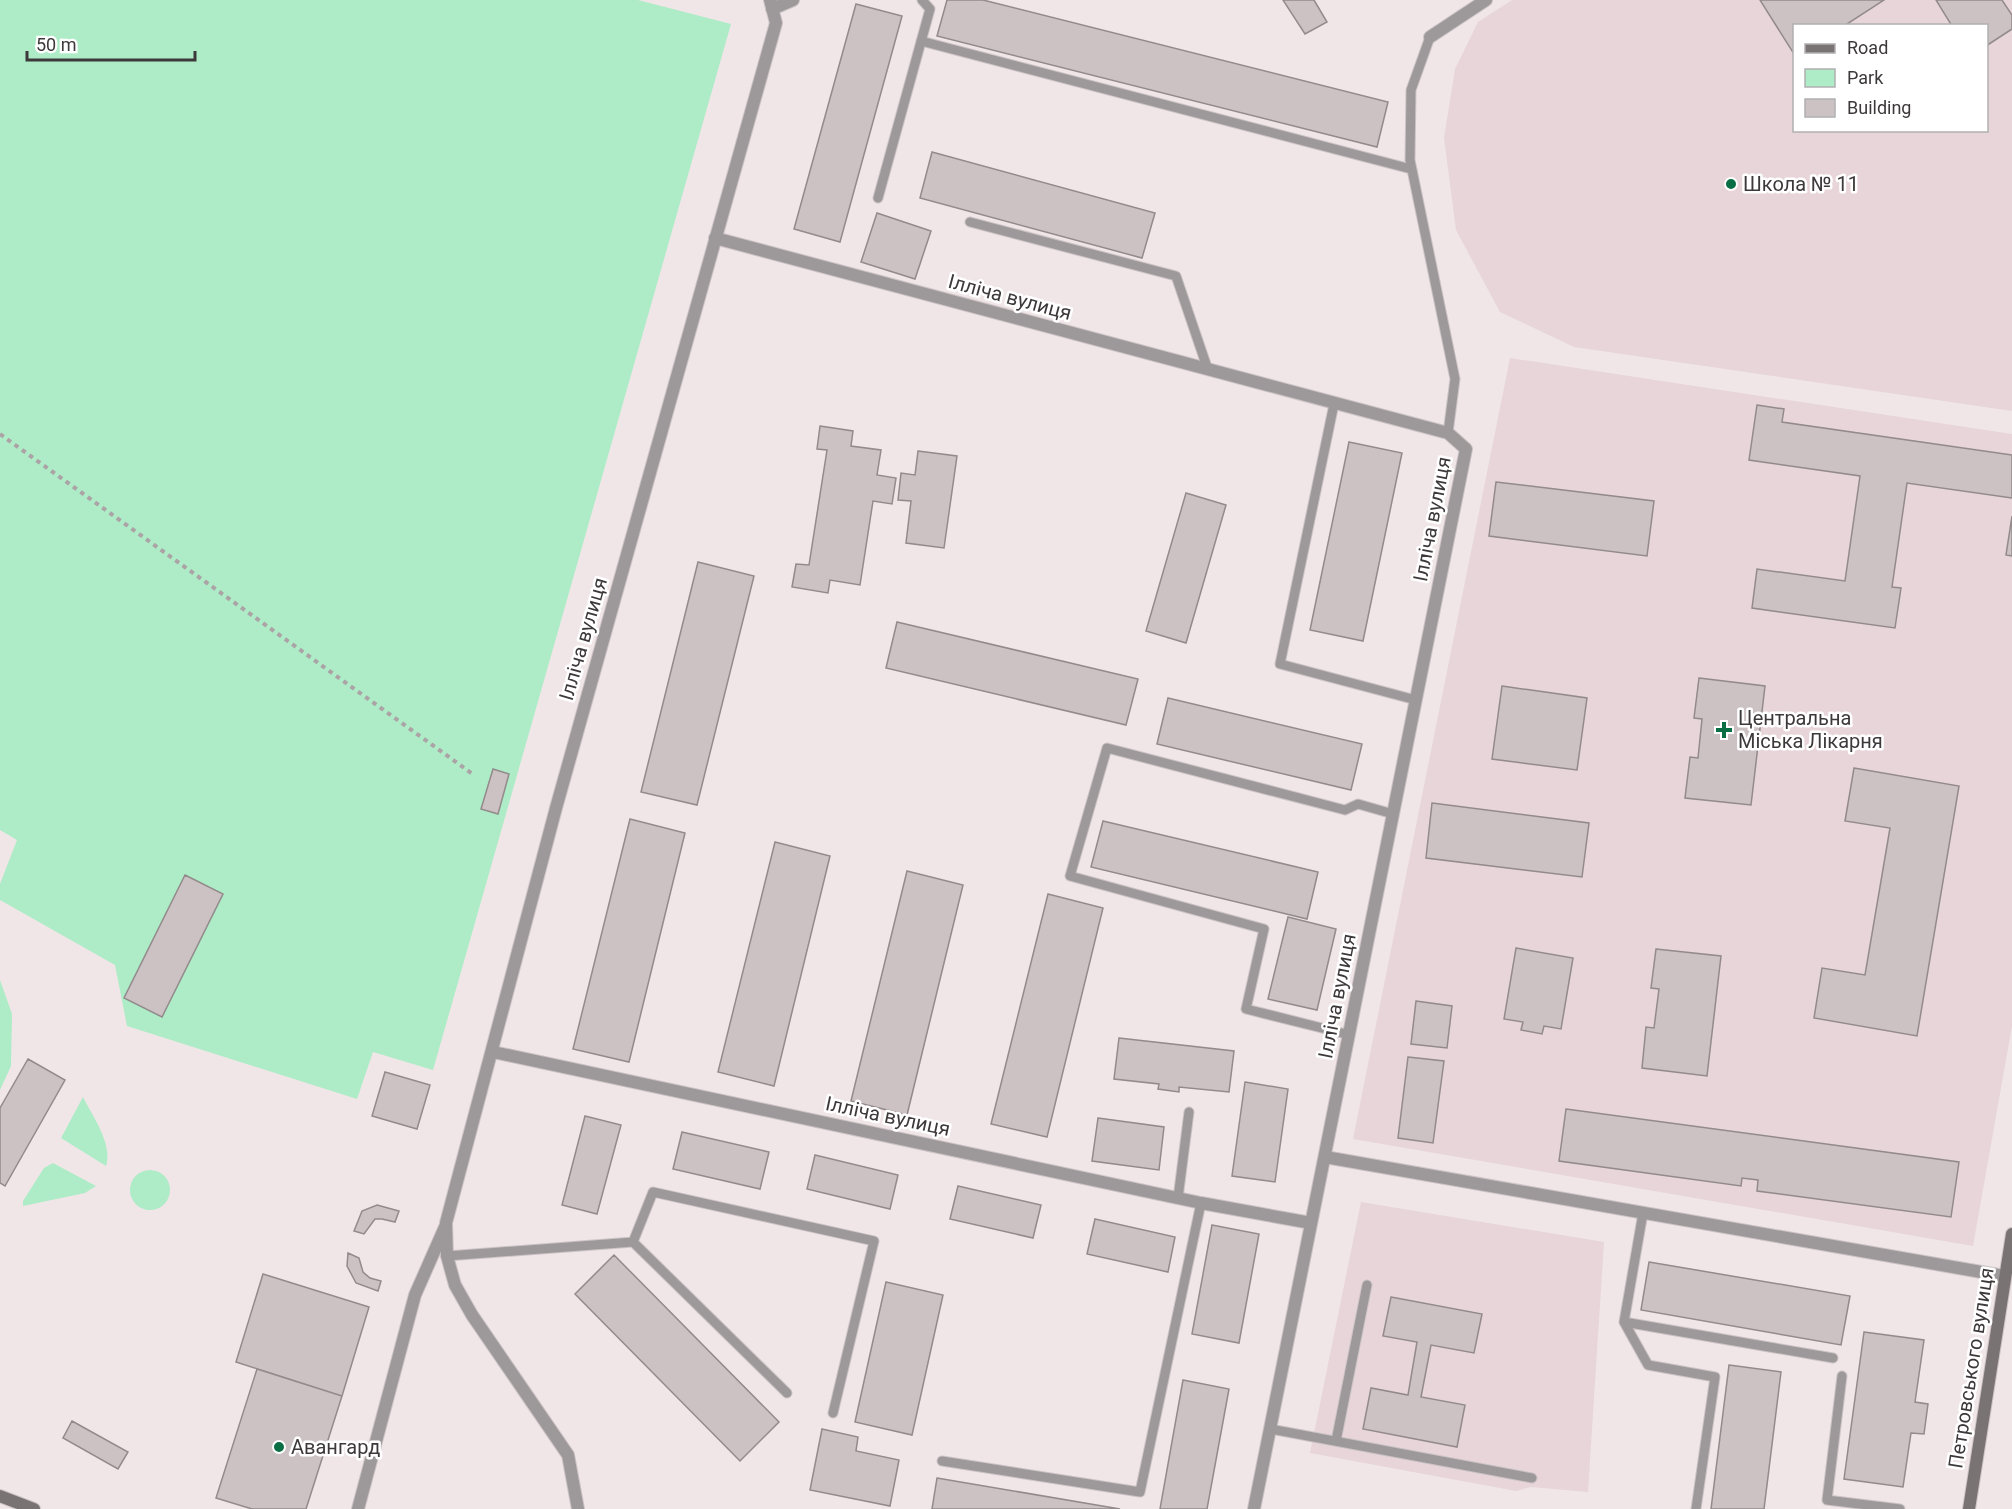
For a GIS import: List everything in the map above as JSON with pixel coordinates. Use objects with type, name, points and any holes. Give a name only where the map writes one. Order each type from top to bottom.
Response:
[{"type":"street","points":[[771,4],[793,0]]},
{"type":"street","points":[[1430,37],[1486,0]]},
{"type":"street","name":"Ілліча вулиця","points":[[578,1509],[568,1455],[472,1315],[455,1285],[447,1256],[446,1223],[556,808],[776,23],[771,4]]},
{"type":"street","name":"Ілліча вулиця","points":[[716,238],[1448,433],[1466,449],[1254,1509]]},
{"type":"street","name":"Ілліча вулиця","points":[[493,1052],[1201,1203],[1311,1223]]},
{"type":"street","points":[[1325,1157],[2004,1276]]},
{"type":"street","points":[[358,1509],[415,1295],[446,1223]]},
{"type":"street","name":"Петровського вулиця","points":[[1969,1509],[2012,1234]]},
{"type":"street","points":[[0,1496],[34,1509]]},
{"type":"lane","points":[[878,198],[930,9],[922,0]]},
{"type":"lane","points":[[1430,37],[1411,90],[1410,160],[1455,379],[1448,433]]},
{"type":"lane","points":[[921,41],[1411,169]]},
{"type":"lane","points":[[970,222],[1176,276],[1208,370]]},
{"type":"lane","points":[[1334,404],[1280,664],[1416,699]]},
{"type":"lane","points":[[1350,1035],[1246,1009],[1264,929],[1070,876],[1107,748],[1345,810],[1358,804],[1393,813]]},
{"type":"lane","points":[[1178,1198],[1189,1112]]},
{"type":"lane","points":[[633,1242],[653,1192],[874,1241],[833,1413]]},
{"type":"lane","points":[[942,1461],[1140,1492],[1201,1203]]},
{"type":"lane","points":[[1643,1213],[1624,1322],[1648,1365],[1715,1377],[1696,1509]]},
{"type":"lane","points":[[447,1256],[633,1242],[787,1393]]},
{"type":"lane","points":[[1336,1441],[1367,1285]]},
{"type":"lane","points":[[1624,1322],[1833,1358]]},
{"type":"lane","points":[[1842,1376],[1826,1505],[1900,1509]]},
{"type":"lane","points":[[1270,1429],[1532,1478]]},
{"type":"path","points":[[0,434],[474,775]]},
{"type":"shaded area","name":"Школа № 11","points":[[1512,0],[2012,0],[2012,411],[1574,347],[1500,312],[1456,230],[1444,138],[1455,69],[1478,22]]},
{"type":"shaded area","name":"Центральна Міська Лікарня","points":[[1510,358],[2012,434],[2012,1026],[1973,1246],[1353,1139]]},
{"type":"shaded area","points":[[1361,1202],[1604,1242],[1588,1492],[1531,1487],[1516,1491],[1310,1453]]},
{"type":"green space","points":[[0,0],[638,0],[731,24],[433,1070],[373,1052],[357,1099],[127,1026],[115,965],[0,900],[0,884],[17,840],[0,830]]},
{"type":"green space","points":[[0,980],[12,1014],[11,1066],[0,1090]]},
{"type":"green space","points":[[83,1097],[97,1122],[107,1149],[106,1166],[61,1138]]},
{"type":"green space","points":[[53,1163],[96,1186],[85,1193],[23,1206],[23,1201],[44,1168]]},
{"type":"green space","points":[[150,1170],[158,1171],[164,1176],[169,1182],[169,1198],[164,1204],[158,1209],[150,1210],[142,1209],[136,1204],[131,1198],[130,1190],[131,1182],[136,1176],[142,1171]]},
{"type":"building","points":[[947,0],[983,0],[1388,102],[1377,147],[937,36]]},
{"type":"building","points":[[1283,0],[1314,0],[1327,22],[1305,34]]},
{"type":"building","points":[[1760,0],[1884,0],[1847,24],[1793,24],[1793,52]]},
{"type":"building","points":[[1936,0],[2002,0],[2012,15],[2012,29],[1988,45],[1988,24],[1951,24]]},
{"type":"building","points":[[1936,0],[2002,0],[2012,15],[2012,29],[1988,45],[1988,24],[1951,24]]},
{"type":"building","points":[[856,4],[902,16],[840,242],[794,229]]},
{"type":"building","points":[[932,152],[1155,213],[1142,258],[920,198]]},
{"type":"building","points":[[877,213],[931,231],[915,279],[861,262]]},
{"type":"building","points":[[1757,405],[1784,409],[1782,422],[2012,455],[2012,498],[1907,483],[1892,587],[1901,588],[1895,628],[1752,608],[1757,569],[1845,581],[1860,476],[1749,460]]},
{"type":"building","points":[[820,426],[853,431],[851,446],[881,450],[877,475],[896,478],[892,504],[873,501],[860,585],[830,580],[828,593],[792,587],[796,564],[809,565],[827,450],[817,449]]},
{"type":"building","points":[[1349,442],[1402,453],[1363,641],[1310,630]]},
{"type":"building","points":[[918,451],[957,456],[944,548],[906,543],[911,501],[898,500],[901,473],[915,475]]},
{"type":"building","points":[[1496,482],[1654,501],[1647,556],[1489,536]]},
{"type":"building","points":[[1186,493],[1226,505],[1186,643],[1146,631]]},
{"type":"building","points":[[2012,516],[2012,556],[2006,555]]},
{"type":"building","points":[[698,562],[754,576],[697,805],[641,792]]},
{"type":"building","points":[[897,622],[1138,679],[1126,725],[886,668]]},
{"type":"building","points":[[1699,678],[1765,686],[1751,805],[1685,798],[1690,757],[1698,758],[1702,719],[1694,718]]},
{"type":"building","points":[[1502,686],[1587,698],[1577,770],[1492,759]]},
{"type":"building","points":[[1168,698],[1362,744],[1351,790],[1157,744]]},
{"type":"building","points":[[1854,768],[1959,786],[1917,1036],[1814,1018],[1822,968],[1865,975],[1890,828],[1845,821]]},
{"type":"building","points":[[493,769],[509,774],[498,814],[481,809]]},
{"type":"building","points":[[1432,803],[1589,823],[1582,877],[1426,858]]},
{"type":"building","points":[[630,819],[685,833],[629,1062],[573,1049]]},
{"type":"building","points":[[1103,821],[1318,872],[1307,919],[1091,867]]},
{"type":"building","points":[[775,842],[830,856],[774,1086],[718,1072]]},
{"type":"building","points":[[907,871],[963,885],[907,1115],[851,1101]]},
{"type":"building","points":[[185,875],[223,894],[162,1017],[124,998]]},
{"type":"building","points":[[1048,894],[1103,908],[1047,1137],[991,1124]]},
{"type":"building","points":[[1288,917],[1336,929],[1317,1010],[1268,999]]},
{"type":"building","points":[[1516,948],[1573,958],[1561,1029],[1544,1026],[1542,1034],[1521,1030],[1523,1022],[1504,1019]]},
{"type":"building","points":[[1656,949],[1721,956],[1707,1076],[1642,1068],[1646,1027],[1654,1028],[1659,989],[1651,988]]},
{"type":"building","points":[[1416,1001],[1452,1006],[1447,1048],[1411,1044]]},
{"type":"building","points":[[1119,1038],[1234,1051],[1229,1092],[1179,1087],[1179,1092],[1158,1089],[1159,1084],[1114,1079]]},
{"type":"building","points":[[1408,1057],[1444,1061],[1433,1143],[1398,1138]]},
{"type":"building","points":[[28,1059],[65,1080],[5,1186],[0,1183],[0,1108]]},
{"type":"building","points":[[385,1072],[430,1085],[417,1129],[372,1116]]},
{"type":"building","points":[[1245,1082],[1288,1089],[1275,1182],[1232,1176]]},
{"type":"building","points":[[1566,1109],[1959,1162],[1951,1217],[1757,1191],[1758,1180],[1742,1178],[1741,1186],[1559,1161]]},
{"type":"building","points":[[585,1116],[621,1125],[597,1214],[562,1205]]},
{"type":"building","points":[[1098,1118],[1164,1127],[1159,1170],[1092,1161]]},
{"type":"building","points":[[682,1132],[769,1152],[760,1189],[673,1169]]},
{"type":"building","points":[[815,1155],[898,1175],[890,1209],[807,1189]]},
{"type":"building","points":[[958,1186],[1041,1205],[1033,1238],[950,1219]]},
{"type":"building","points":[[377,1205],[399,1211],[395,1222],[375,1219],[364,1234],[354,1231],[362,1211]]},
{"type":"building","points":[[1095,1219],[1175,1237],[1168,1272],[1087,1254]]},
{"type":"building","points":[[1212,1225],[1259,1234],[1239,1343],[1192,1334]]},
{"type":"building","points":[[348,1253],[359,1258],[363,1272],[370,1278],[381,1281],[378,1291],[356,1283],[347,1266]]},
{"type":"building","points":[[614,1255],[779,1422],[740,1461],[575,1294]]},
{"type":"building","points":[[1649,1262],[1850,1296],[1841,1345],[1641,1310]]},
{"type":"building","points":[[263,1274],[369,1307],[342,1396],[236,1362]]},
{"type":"building","points":[[886,1282],[943,1295],[912,1435],[855,1422]]},
{"type":"building","points":[[1391,1297],[1482,1314],[1474,1353],[1431,1345],[1421,1397],[1465,1405],[1457,1447],[1363,1429],[1371,1388],[1408,1395],[1417,1342],[1383,1336]]},
{"type":"building","points":[[1864,1332],[1924,1340],[1915,1402],[1928,1404],[1924,1434],[1911,1433],[1903,1487],[1844,1479]]},
{"type":"building","points":[[1729,1365],[1781,1372],[1764,1509],[1711,1509]]},
{"type":"building","name":"Авангард","points":[[257,1369],[342,1396],[306,1509],[252,1509],[216,1498]]},
{"type":"building","points":[[1183,1380],[1229,1389],[1207,1509],[1160,1509]]},
{"type":"building","points":[[72,1421],[128,1452],[118,1469],[63,1438]]},
{"type":"building","points":[[822,1429],[858,1437],[856,1451],[899,1460],[890,1506],[810,1490]]},
{"type":"building","points":[[937,1478],[1120,1509],[932,1509]]},
{"type":"place","name":"Школа № 11","points":[[1731,184]]},
{"type":"place","name":"Центральна Міська Лікарня","points":[[1724,730]]},
{"type":"place","name":"Авангард","points":[[279,1447]]}]
